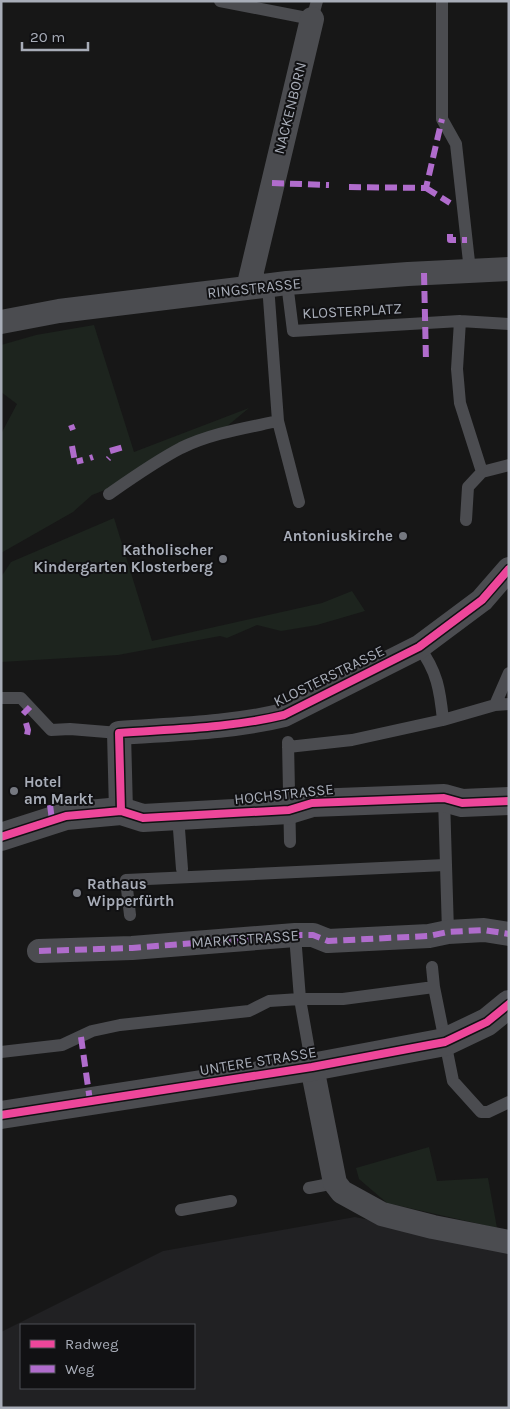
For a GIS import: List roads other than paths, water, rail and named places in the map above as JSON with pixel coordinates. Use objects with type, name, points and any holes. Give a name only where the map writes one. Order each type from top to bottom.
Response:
[{"type":"street","name":"NACKENBORN","points":[[268,285],[277,161],[314,10]]},
{"type":"street","name":"RINGSTRASSE","points":[[1,322],[59,311],[268,285],[509,269]]},
{"type":"street","name":"KLOSTERSTRASSE","points":[[119,732],[198,727],[266,720],[284,716],[418,647],[482,600],[509,569]]},
{"type":"street","points":[[119,732],[121,811]]},
{"type":"street","name":"HOCHSTRASSE","points":[[1,837],[66,816],[121,811],[143,818],[289,810],[312,803],[444,798],[462,804],[509,801]]},
{"type":"street","name":"MARKTSTRASSE","points":[[39,952],[131,940],[313,935],[328,941],[429,936],[448,932],[484,930],[509,934]]},
{"type":"street","name":"UNTERE STRASSE","points":[[1,1115],[312,1068],[445,1042],[487,1022],[509,1004]]},
{"type":"street","points":[[312,1068],[334,1184],[342,1192],[382,1214],[433,1227],[509,1242]]},
{"type":"lane","name":"NACKENBORN","points":[[220,1],[314,10]]},
{"type":"lane","points":[[442,1],[442,119],[456,144],[470,271]]},
{"type":"lane","points":[[268,285],[278,421],[299,502]]},
{"type":"lane","name":"KLOSTERPLATZ","points":[[268,285],[293,330],[460,321],[509,324]]},
{"type":"lane","points":[[460,321],[457,369],[460,403],[482,472]]},
{"type":"lane","points":[[109,494],[145,469],[182,448],[222,433],[278,421]]},
{"type":"lane","points":[[466,520],[468,487],[482,472],[509,465]]},
{"type":"lane","points":[[418,647],[430,661],[439,686],[443,720]]},
{"type":"lane","points":[[495,705],[509,672]]},
{"type":"lane","points":[[1,698],[21,698],[51,730],[70,729],[119,732]]},
{"type":"lane","points":[[290,842],[288,745],[352,740],[443,720],[495,705],[509,704]]},
{"type":"lane","points":[[444,798],[448,932]]},
{"type":"lane","points":[[178,816],[182,869]]},
{"type":"lane","points":[[130,915],[126,880],[292,867],[445,865]]},
{"type":"lane","points":[[295,935],[300,999],[312,1068]]},
{"type":"lane","points":[[432,967],[434,987],[453,1082],[482,1112],[488,1112],[509,1102]]},
{"type":"lane","points":[[1,1052],[62,1045],[92,1031],[120,1025],[249,1011],[269,1001],[344,999],[434,987]]},
{"type":"lane","points":[[309,1188],[334,1184]]},
{"type":"lane","points":[[181,1210],[231,1201]]},
{"type":"place","name":"Antoniuskirche","points":[[403,536]]},
{"type":"place","name":"Katholischer Kindergarten Klosterberg","points":[[223,559]]},
{"type":"place","name":"Hotel am Markt","points":[[14,791]]},
{"type":"place","name":"Rathaus Wipperfürth","points":[[77,893]]}]
